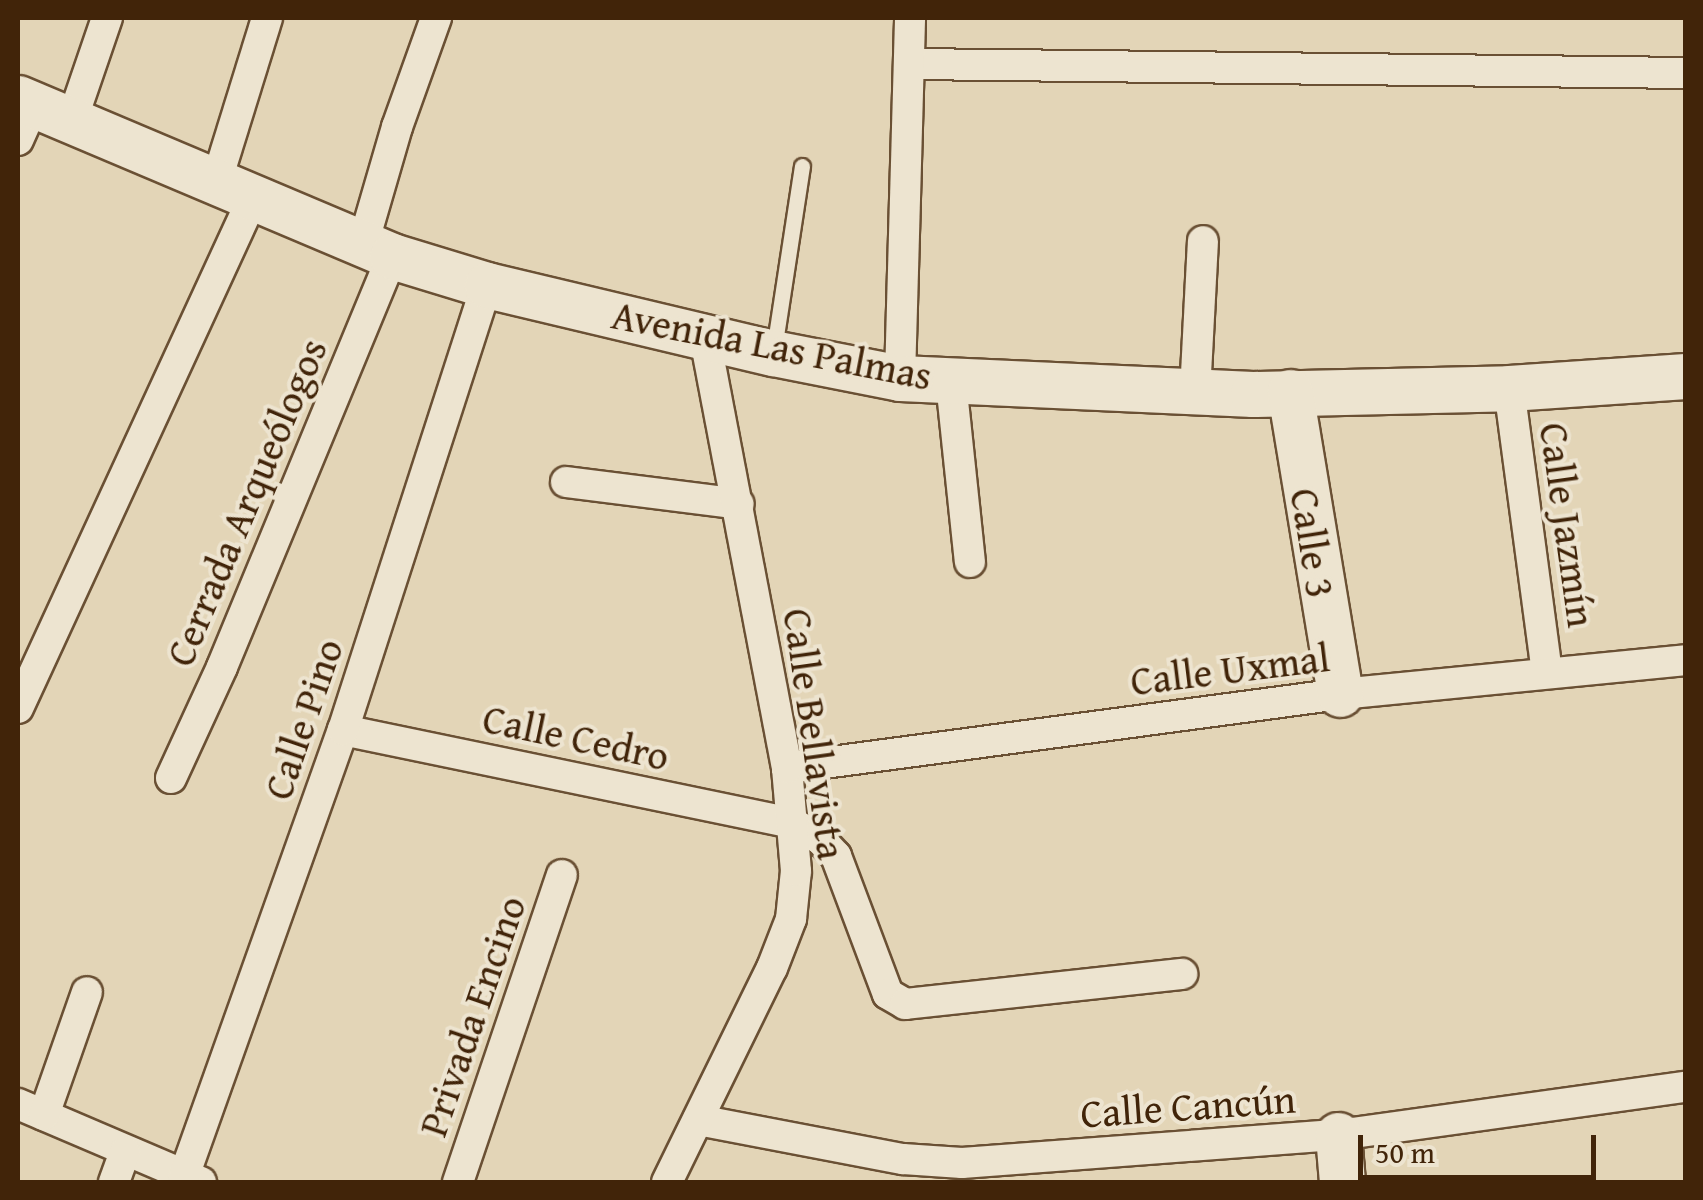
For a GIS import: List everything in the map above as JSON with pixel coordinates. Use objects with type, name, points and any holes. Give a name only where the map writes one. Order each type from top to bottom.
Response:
[{"type":"main road","name":"Avenida Las Palmas","points":[[35,117],[378,250],[487,285],[773,353],[900,378],[1195,393],[1685,382]]},
{"type":"main road","name":"Calle 3","points":[[1290,392],[1340,694]]},
{"type":"main road","points":[[1338,1135],[1342,1182]]},
{"type":"street","points":[[35,117],[107,18]]},
{"type":"street","points":[[18,708],[234,191],[267,18]]},
{"type":"street","name":"Cerrada Arqueólogos","points":[[171,778],[222,667],[378,250],[396,127],[436,18]]},
{"type":"street","points":[[900,378],[910,18]]},
{"type":"street","points":[[910,64],[1686,73]]},
{"type":"street","points":[[1195,393],[1203,241]]},
{"type":"street","name":"Calle Pino","points":[[192,1179],[487,285]]},
{"type":"street","name":"Calle Bellavista","points":[[668,1182],[772,968],[791,919],[796,870],[787,768],[704,334]]},
{"type":"street","points":[[952,382],[970,562]]},
{"type":"street","name":"Calle Jazmín","points":[[1509,388],[1547,672]]},
{"type":"street","points":[[566,482],[739,504]]},
{"type":"street","name":"Calle Uxmal","points":[[787,768],[1340,694],[1686,660]]},
{"type":"street","name":"Calle Cedro","points":[[343,730],[793,823]]},
{"type":"street","points":[[793,823],[821,840],[836,856],[894,1000],[916,1004],[1182,974]]},
{"type":"street","name":"Privada Encino","points":[[458,1182],[562,875]]},
{"type":"street","points":[[87,992],[31,1110],[192,1179]]},
{"type":"street","name":"Calle Cancún","points":[[698,1120],[903,1159],[962,1164],[1338,1135],[1686,1087]]},
{"type":"street","points":[[114,1182],[125,1152]]},
{"type":"lane","points":[[773,353],[802,166]]}]
